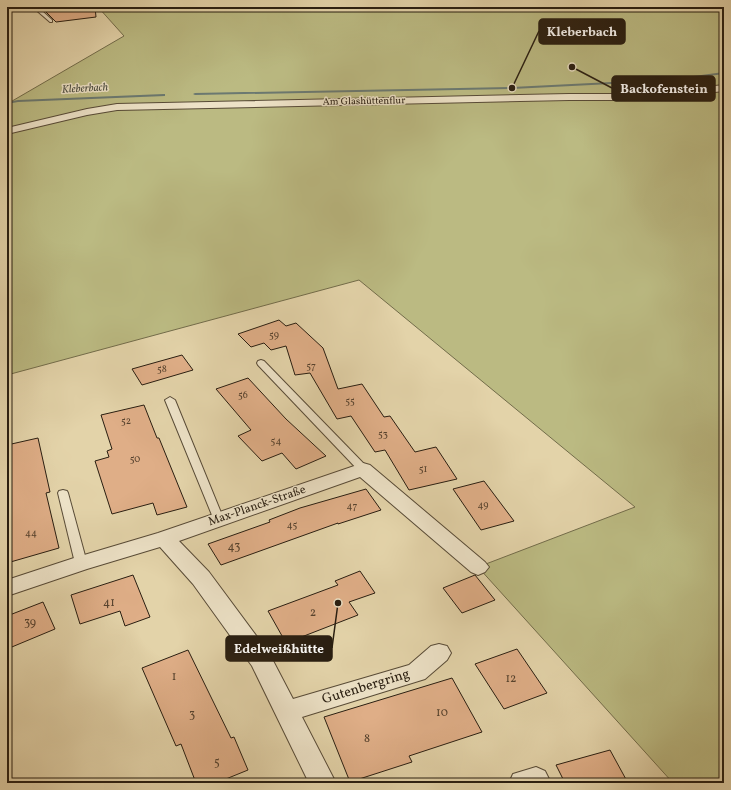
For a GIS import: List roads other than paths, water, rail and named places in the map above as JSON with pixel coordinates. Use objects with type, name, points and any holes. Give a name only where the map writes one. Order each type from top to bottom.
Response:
[{"type":"street","name":"Am Glashüttenflur","points":[[7,131],[87,112],[117,107],[569,97],[641,97],[724,88]]},
{"type":"street","name":"Max-Planck-Straße","points":[[7,588],[81,563],[164,539],[364,469]]},
{"type":"street","points":[[364,469],[478,567]]},
{"type":"street","points":[[164,539],[201,578],[261,660],[323,783]]},
{"type":"street","name":"Gutenbergring","points":[[287,711],[417,672],[439,653]]},
{"type":"lane","points":[[43,7],[37,9],[51,21]]},
{"type":"lane","points":[[261,363],[364,469]]},
{"type":"lane","points":[[170,400],[219,520]]},
{"type":"lane","points":[[63,493],[81,563]]},
{"type":"waterway","name":"Kleberbach","points":[[195,94],[512,88],[671,80],[724,73]]},
{"type":"waterway","name":"Kleberbach","points":[[7,103],[18,101],[164,95]]},
{"type":"place","name":"Backofenstein","points":[[572,67]]},
{"type":"place","name":"Kleberbach","points":[[512,88]]},
{"type":"place","name":"Edelweißhütte","points":[[338,603]]}]
